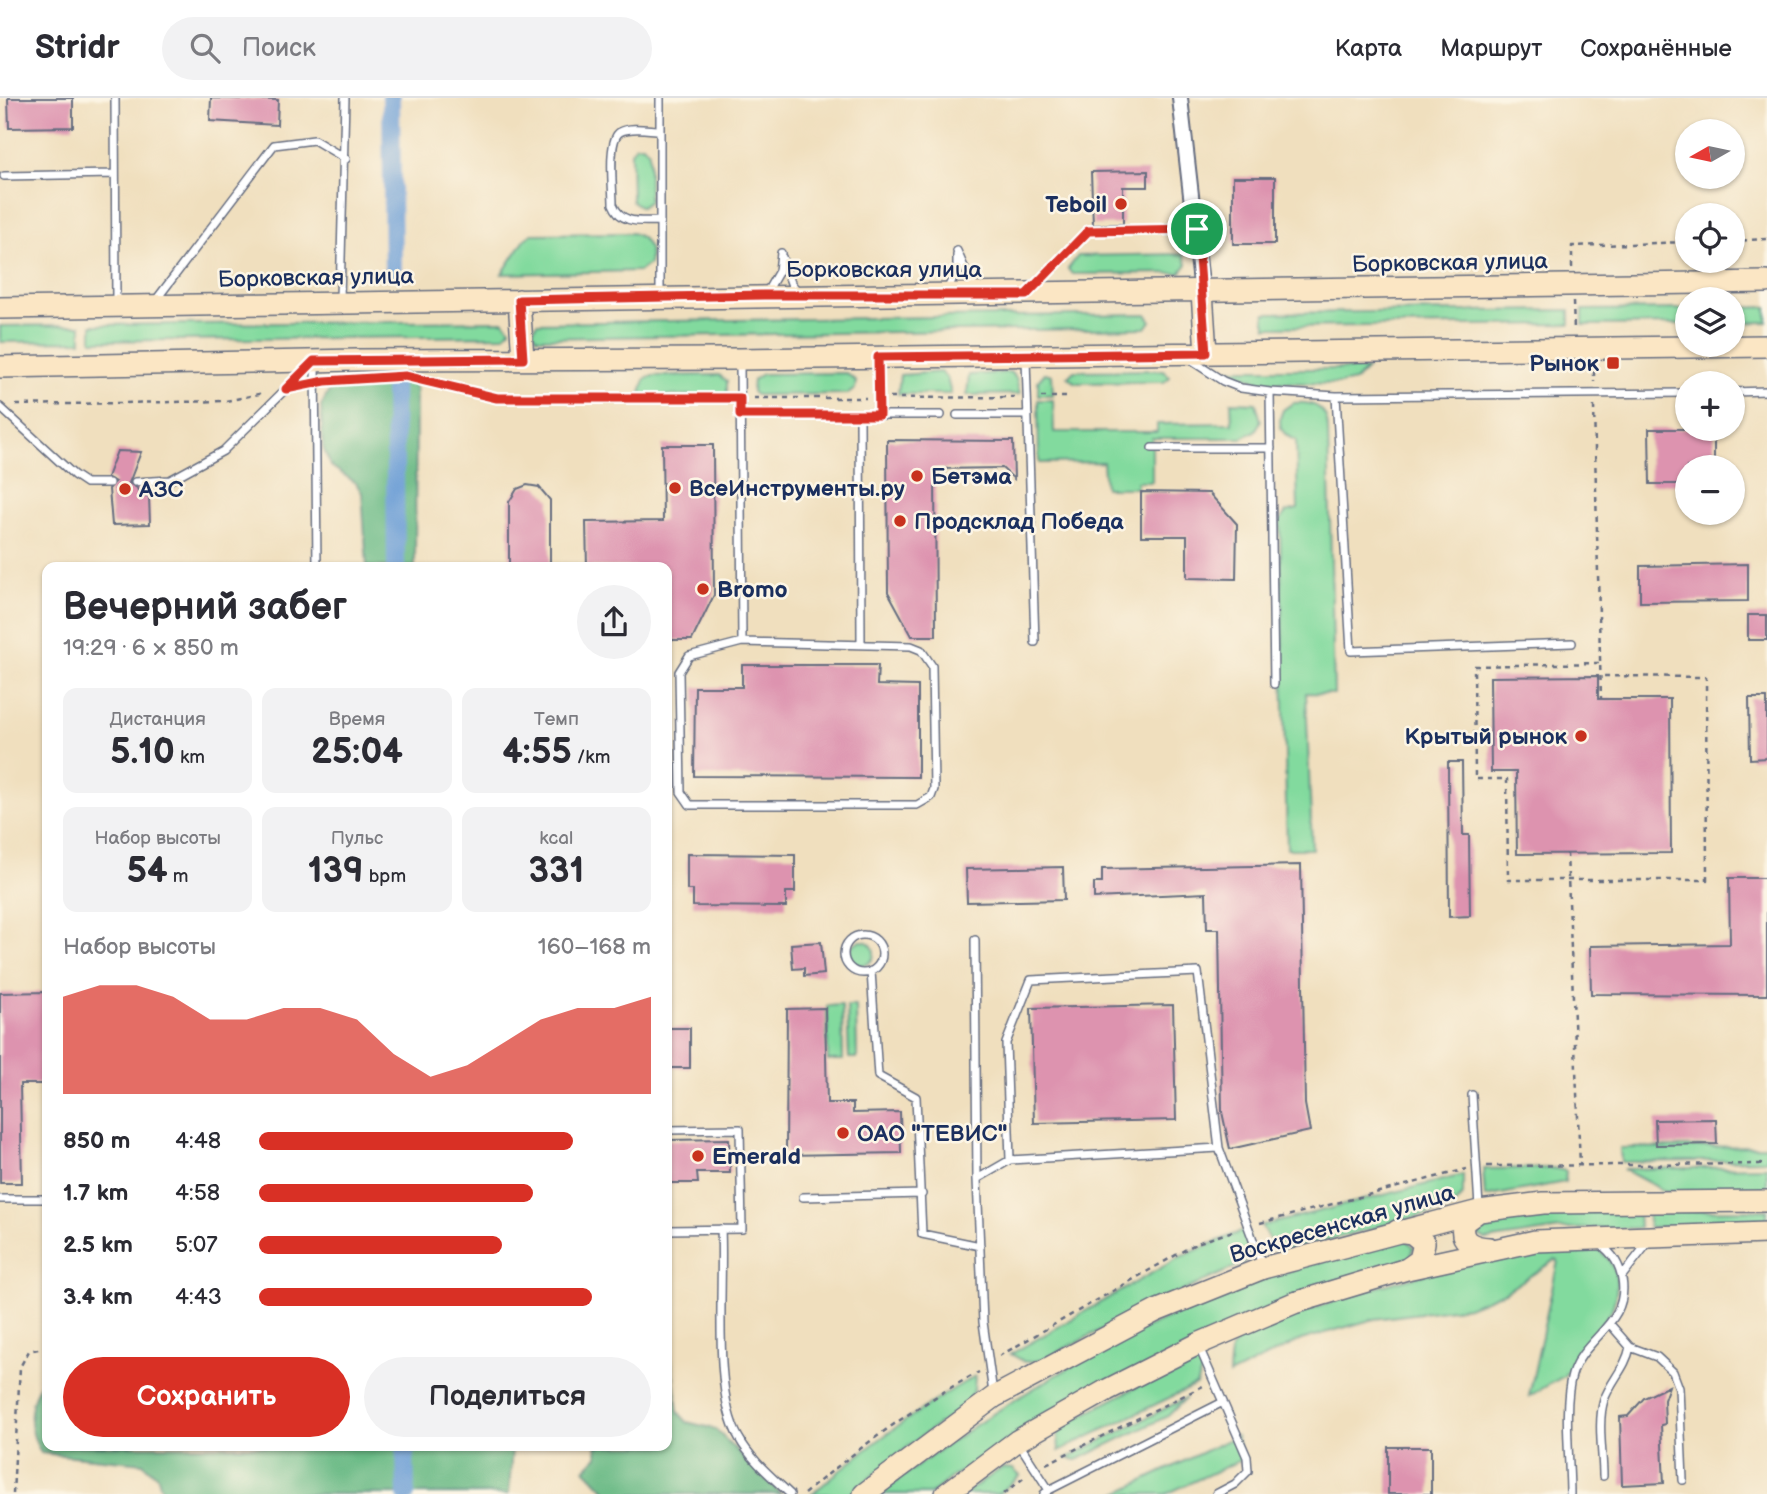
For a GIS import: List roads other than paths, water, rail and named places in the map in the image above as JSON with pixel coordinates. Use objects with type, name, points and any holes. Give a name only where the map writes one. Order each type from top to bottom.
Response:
[{"type":"main road","name":"Борковская улица","points":[[0,308],[763,295],[993,296],[1767,282]]},
{"type":"main road","points":[[1202,292],[1206,353]]},
{"type":"main road","points":[[519,300],[523,359]]},
{"type":"main road","points":[[0,367],[314,361],[1180,353],[1575,360],[1767,346]]},
{"type":"main road","name":"Воскресенская улица","points":[[864,1494],[994,1397],[1156,1311],[1263,1268],[1479,1211],[1543,1203],[1767,1201]]},
{"type":"main road","points":[[1479,1211],[1464,1222],[1464,1237],[1467,1243],[1476,1247],[1494,1248]]},
{"type":"main road","points":[[1397,1231],[1412,1233],[1424,1243],[1420,1260],[1407,1269]]},
{"type":"main road","points":[[946,1494],[1017,1441],[1107,1390],[1198,1344],[1294,1303],[1407,1269],[1494,1248],[1582,1238],[1767,1233]]},
{"type":"street","points":[[1180,98],[1197,229],[1202,292]]},
{"type":"lane","points":[[115,98],[117,306]]},
{"type":"lane","points":[[340,303],[346,159],[345,98]]},
{"type":"lane","points":[[660,98],[660,297]]},
{"type":"lane","points":[[660,130],[621,132],[612,143],[613,204],[616,213],[628,220],[660,221]]},
{"type":"lane","points":[[152,305],[274,145],[314,141],[346,159]]},
{"type":"lane","points":[[4,176],[116,174]]},
{"type":"lane","points":[[1026,295],[1088,231],[1197,229]]},
{"type":"lane","points":[[934,296],[946,290],[953,282],[957,251],[970,281],[978,290],[993,296]]},
{"type":"lane","points":[[763,295],[773,286],[781,253],[791,283],[801,295]]},
{"type":"lane","points":[[1180,353],[1223,381],[1241,388],[1270,392],[1336,397],[1675,393]]},
{"type":"lane","points":[[1026,355],[1035,642]]},
{"type":"lane","points":[[878,357],[879,415]]},
{"type":"lane","points":[[740,359],[742,642]]},
{"type":"lane","points":[[135,482],[170,480],[223,451],[314,361]]},
{"type":"lane","points":[[314,361],[317,562]]},
{"type":"lane","points":[[1270,392],[1274,684]]},
{"type":"lane","points":[[1745,393],[1766,392]]},
{"type":"lane","points":[[1336,397],[1351,650],[1572,643]]},
{"type":"lane","points":[[0,407],[86,484],[109,482]]},
{"type":"lane","points":[[740,415],[941,415]]},
{"type":"lane","points":[[860,415],[861,644]]},
{"type":"lane","points":[[957,415],[1028,415]]},
{"type":"lane","points":[[1152,448],[1270,448]]},
{"type":"lane","points":[[742,642],[861,644],[911,646],[922,650],[932,666],[934,789],[931,797],[916,805],[697,808],[684,800],[681,792],[680,672],[689,656],[742,642]]},
{"type":"lane","points":[[871,971],[853,971],[845,961],[846,944],[856,936],[867,935],[881,945],[882,958],[871,971],[877,1076],[916,1097],[922,1234],[980,1246]]},
{"type":"lane","points":[[975,940],[977,1179],[987,1365],[994,1397]]},
{"type":"lane","points":[[1010,1160],[1006,1043],[1031,980],[1198,972],[1219,1148],[1250,1226],[1263,1268]]},
{"type":"lane","points":[[1472,1095],[1479,1211]]},
{"type":"lane","points":[[672,1130],[740,1129],[742,1229],[672,1230]]},
{"type":"lane","points":[[977,1179],[1010,1160],[1219,1148]]},
{"type":"lane","points":[[803,1197],[922,1194]]},
{"type":"lane","points":[[0,1199],[42,1199]]},
{"type":"lane","points":[[721,1229],[723,1390],[729,1417],[754,1459],[790,1494]]},
{"type":"lane","points":[[1622,1276],[1641,1248],[1659,1235]]},
{"type":"lane","points":[[1570,1494],[1571,1376],[1581,1356],[1619,1314],[1624,1293],[1622,1276],[1609,1251],[1582,1238]]},
{"type":"lane","points":[[1610,1324],[1630,1347],[1657,1357],[1672,1372],[1679,1388],[1683,1480]]},
{"type":"lane","points":[[1198,1344],[1247,1457],[1248,1471],[1235,1484],[1216,1494]]},
{"type":"lane","points":[[1603,1476],[1603,1403],[1608,1389],[1627,1363],[1630,1347]]},
{"type":"lane","points":[[1017,1441],[1047,1492],[1223,1402]]},
{"type":"waterway","points":[[391,98],[393,271]]},
{"type":"waterway","points":[[394,379],[396,562]]},
{"type":"waterway","points":[[405,1451],[406,1494]]},
{"type":"place","name":"Teboil","points":[[1121,204]]},
{"type":"place","name":"Рынок","points":[[1613,363]]},
{"type":"place","name":"Бетэма","points":[[917,476]]},
{"type":"place","name":"ВсеИнструменты.ру","points":[[675,488]]},
{"type":"place","name":"АЗС","points":[[125,489]]},
{"type":"place","name":"Продсклад Победа","points":[[900,521]]},
{"type":"place","name":"Bromo","points":[[703,589]]},
{"type":"place","name":"Крытый рынок","points":[[1581,736]]},
{"type":"place","name":"ОАО \"ТЕВИС\"","points":[[843,1133]]},
{"type":"place","name":"Emerald","points":[[698,1156]]}]
